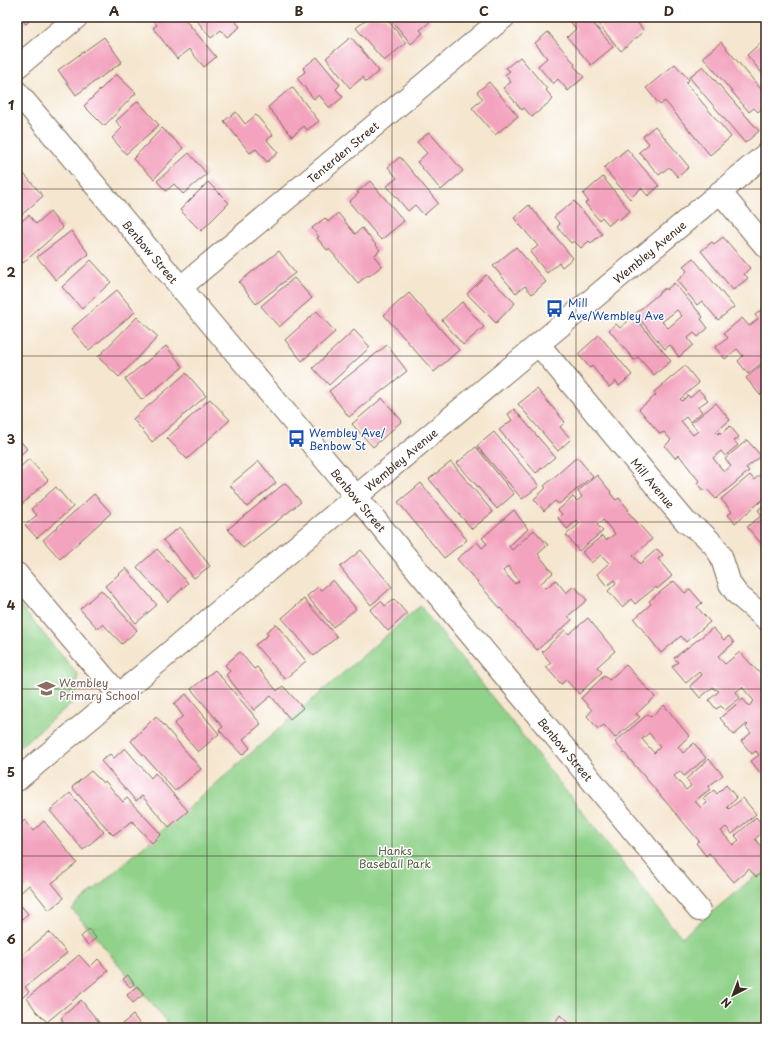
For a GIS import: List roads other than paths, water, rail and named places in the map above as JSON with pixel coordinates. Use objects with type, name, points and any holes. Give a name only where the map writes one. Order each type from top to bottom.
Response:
[{"type":"street","points":[[17,67],[77,17]]},
{"type":"street","name":"Tenterden Street","points":[[180,288],[504,17]]},
{"type":"street","name":"Benbow Street","points":[[17,92],[699,910]]},
{"type":"street","name":"Wembley Avenue","points":[[17,780],[766,154]]},
{"type":"street","points":[[720,192],[766,247]]},
{"type":"street","name":"Mill Avenue","points":[[538,345],[686,522],[703,534],[714,545],[721,556],[730,584],[737,594],[766,619]]},
{"type":"street","points":[[17,574],[119,695]]},
{"type":"place","name":"Mill Ave/Wembley Ave","points":[[555,308]]},
{"type":"place","name":"Wembley Ave/ Benbow St","points":[[296,438]]},
{"type":"place","name":"Wembley Primary School","points":[[46,688]]},
{"type":"park label","name":"Hanks Baseball Park","points":[[395,856]]}]
